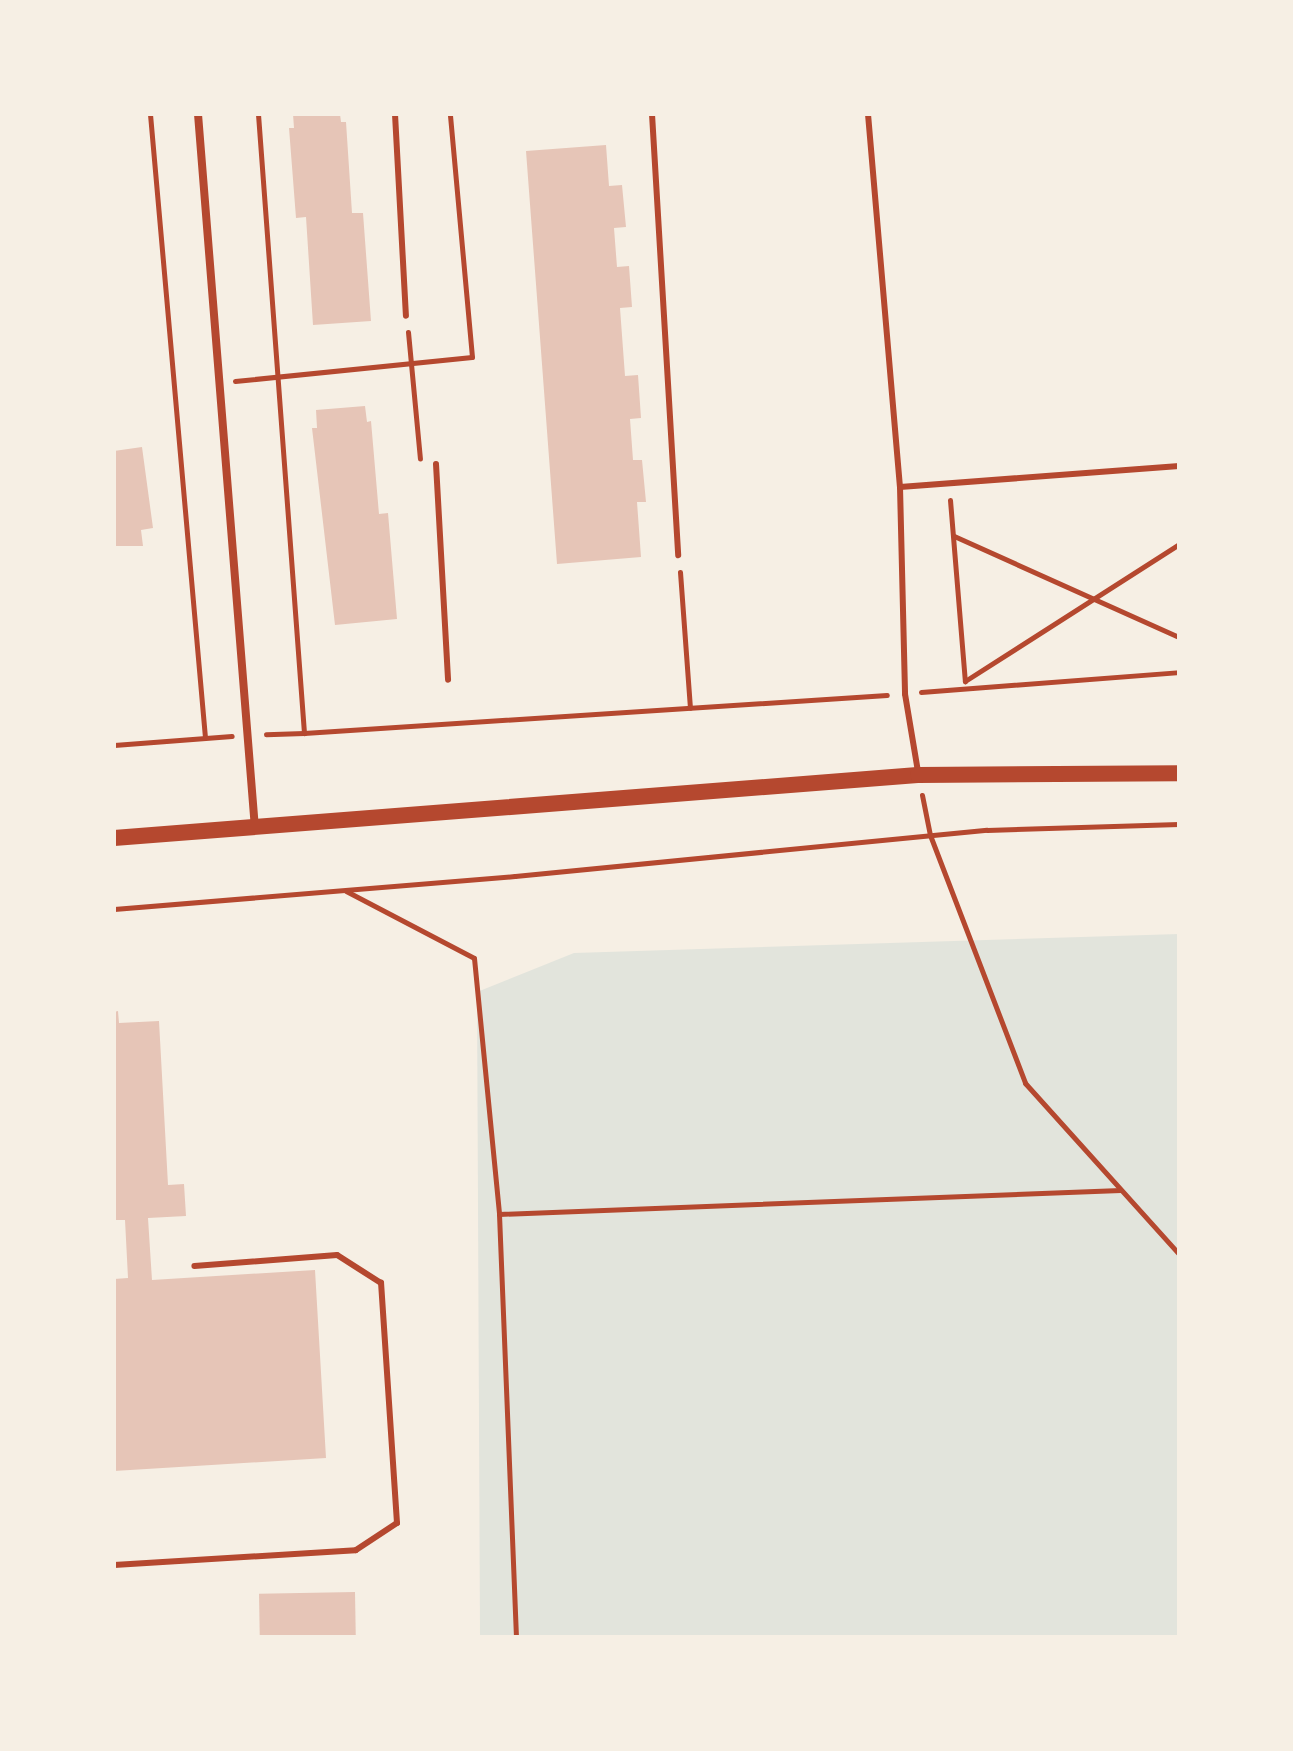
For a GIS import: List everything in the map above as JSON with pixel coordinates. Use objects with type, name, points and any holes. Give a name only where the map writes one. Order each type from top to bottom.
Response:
[{"type":"main road","points":[[114,838],[918,775],[1179,773]]},
{"type":"street","points":[[198,114],[255,828]]},
{"type":"lane","points":[[395,114],[406,316]]},
{"type":"lane","points":[[652,114],[678,555]]},
{"type":"lane","points":[[868,114],[900,487],[905,694],[918,775]]},
{"type":"lane","points":[[436,464],[448,680]]},
{"type":"lane","points":[[900,487],[1179,466]]},
{"type":"lane","points":[[114,1565],[356,1550],[397,1523],[381,1283],[337,1255],[194,1266]]},
{"type":"path","points":[[150,114],[205,738]]},
{"type":"path","points":[[258,114],[304,733]]},
{"type":"path","points":[[406,316],[421,465],[436,464]]},
{"type":"path","points":[[949,484],[966,684]]},
{"type":"path","points":[[954,536],[1179,637]]},
{"type":"path","points":[[966,684],[1179,544]]},
{"type":"path","points":[[678,555],[690,708]]},
{"type":"path","points":[[114,745],[905,694],[966,684],[1179,672]]},
{"type":"path","points":[[918,775],[930,835],[1025,1083],[1179,1254]]},
{"type":"path","points":[[114,909],[930,835],[1179,824]]},
{"type":"path","points":[[345,890],[474,958],[499,1214],[516,1637]]},
{"type":"path","points":[[499,1214],[1121,1190]]},
{"type":"shaded area","points":[[1179,934],[1179,1637],[480,1637],[477,992],[574,953]]},
{"type":"building","points":[[293,114],[340,114],[341,122],[346,122],[352,213],[363,213],[371,321],[313,325],[306,217],[296,218],[289,128],[294,128]]},
{"type":"building","points":[[606,145],[609,186],[622,185],[626,227],[614,228],[617,267],[629,266],[632,307],[620,308],[625,376],[638,375],[641,418],[630,419],[633,460],[642,460],[646,502],[637,502],[641,557],[557,564],[526,151]]},
{"type":"building","points":[[365,406],[367,422],[371,421],[379,514],[388,513],[397,619],[335,625],[312,428],[317,428],[316,410]]},
{"type":"building","points":[[142,447],[153,528],[141,530],[143,546],[114,546],[114,451]]},
{"type":"building","points":[[118,1011],[119,1023],[159,1021],[168,1185],[184,1184],[186,1216],[148,1218],[152,1280],[315,1270],[326,1458],[114,1471],[114,1279],[128,1278],[125,1220],[114,1220],[114,1012]]},
{"type":"building","points":[[355,1592],[356,1637],[260,1637],[259,1594]]}]
